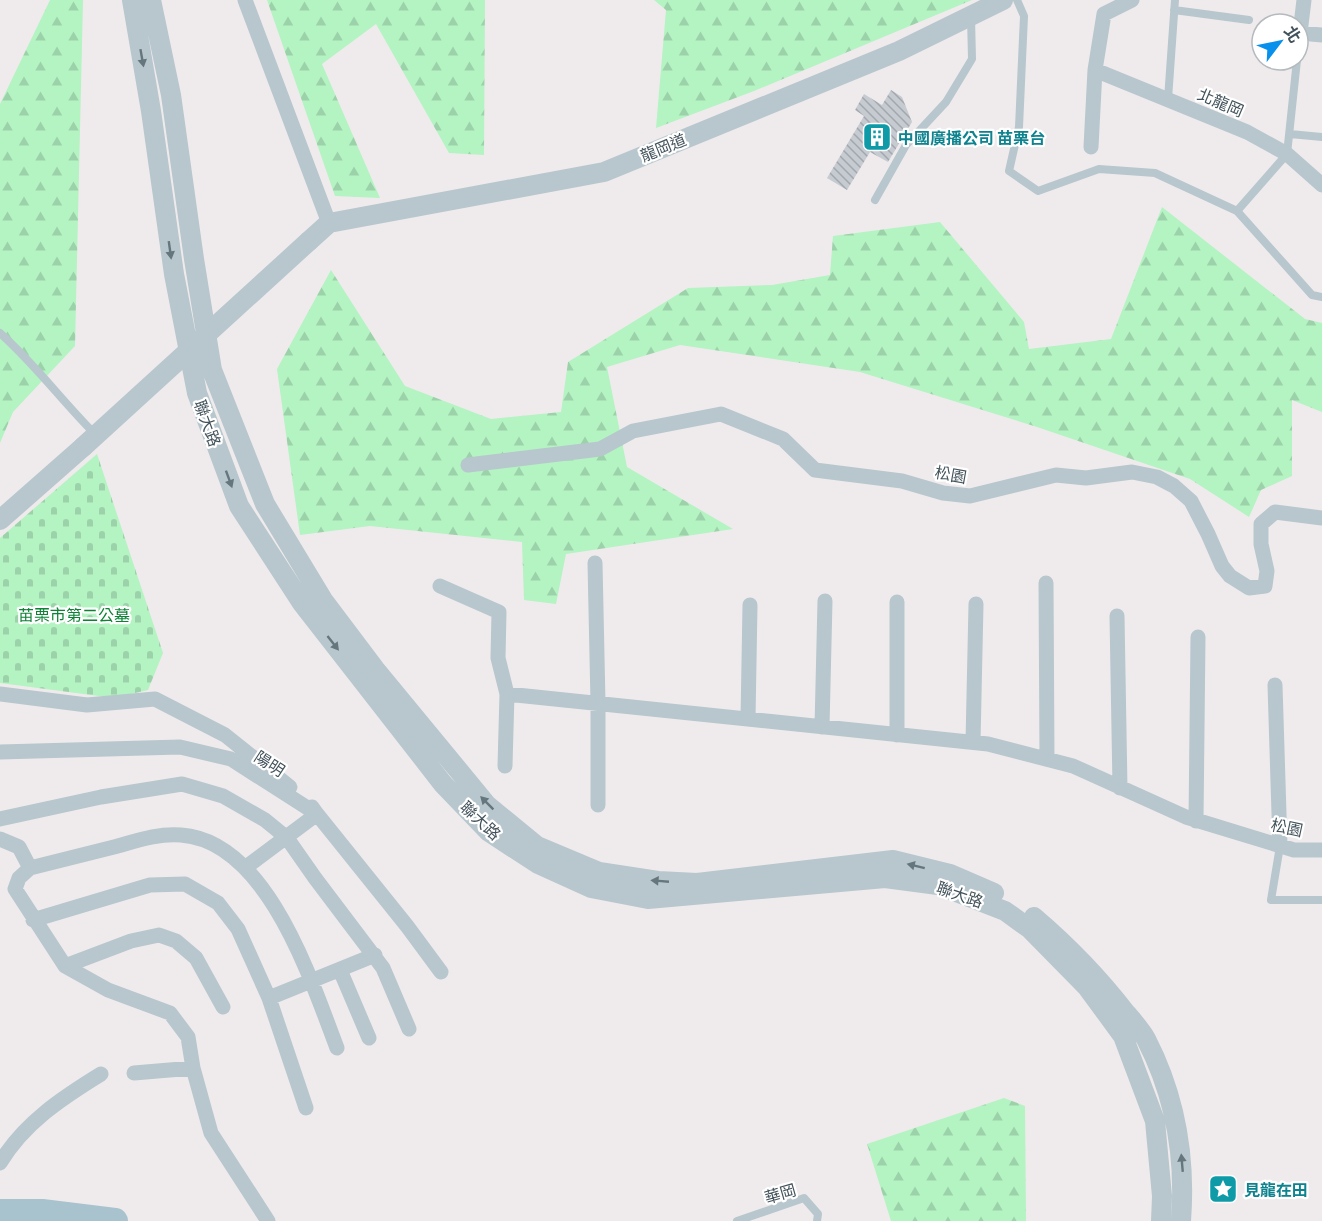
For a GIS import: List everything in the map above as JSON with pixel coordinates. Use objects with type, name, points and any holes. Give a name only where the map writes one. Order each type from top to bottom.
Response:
[{"type":"main road","points":[[0,1212],[42,1212],[115,1221]]},
{"type":"street","name":"聯大路","points":[[132,0],[151,111],[174,274],[197,393],[239,506],[302,603],[487,804],[537,846],[599,872],[658,881],[697,883],[893,860],[950,874],[1019,904],[1068,945],[1145,1037],[1162,1075],[1179,1133],[1184,1187],[1181,1221]]},
{"type":"street","name":"聯大路","points":[[151,0],[171,95],[212,369],[265,504],[369,675],[443,784],[489,832],[538,864],[591,888],[648,899],[885,878],[938,885],[1005,911],[1030,929],[1087,987],[1123,1036],[1155,1121],[1162,1196],[1161,1221]]},
{"type":"street","points":[[0,520],[329,223],[245,0]]},
{"type":"street","name":"龍岡道","points":[[329,223],[604,172],[899,51],[1003,0]]},
{"type":"street","points":[[1090,147],[1095,70],[1104,14],[1132,0]]},
{"type":"street","name":"北龍岡","points":[[1095,70],[1247,132],[1287,154],[1322,185]]},
{"type":"street","name":"松園","points":[[468,465],[600,450],[633,430],[721,414],[783,440],[814,470],[902,481],[944,493],[970,496],[1056,475],[1086,478],[1132,472],[1157,477],[1174,486],[1191,501],[1222,566],[1230,576],[1249,588],[1265,586],[1267,571],[1261,544],[1261,524],[1275,512],[1322,518]]},
{"type":"street","points":[[595,563],[598,805]]},
{"type":"street","points":[[1046,582],[1047,759]]},
{"type":"street","points":[[440,586],[499,612],[498,658],[507,694],[505,766]]},
{"type":"street","points":[[822,727],[825,601]]},
{"type":"street","points":[[897,602],[897,735]]},
{"type":"street","points":[[973,742],[976,604]]},
{"type":"street","points":[[748,719],[750,605]]},
{"type":"street","points":[[1117,616],[1120,788]]},
{"type":"street","points":[[1196,821],[1198,637]]},
{"type":"street","points":[[1275,685],[1280,846]]},
{"type":"street","points":[[0,694],[87,705],[155,699],[225,735],[304,798],[317,814],[246,867]]},
{"type":"street","name":"松園","points":[[507,694],[988,744],[1073,766],[1196,821],[1294,850],[1322,850]]},
{"type":"street","name":"陽明","points":[[0,752],[180,747],[231,759],[317,814],[441,972]]},
{"type":"street","points":[[0,819],[101,797],[182,784],[223,796],[265,820],[287,837],[315,878],[375,955],[383,968],[409,1029]]},
{"type":"street","points":[[268,1221],[211,1133],[193,1068],[188,1037],[170,1012],[108,990],[65,966],[15,889],[19,878],[30,868],[156,836],[181,835],[208,840],[246,867],[259,883],[302,955],[338,1048]]},
{"type":"street","points":[[0,839],[19,847],[30,868]]},
{"type":"street","points":[[33,920],[150,885],[185,884],[218,903],[238,929],[269,998],[306,1108]]},
{"type":"street","points":[[65,966],[131,941],[159,934],[176,941],[196,958],[223,1007]]},
{"type":"street","points":[[269,998],[375,955]]},
{"type":"street","points":[[340,970],[369,1038]]},
{"type":"street","points":[[134,1073],[193,1068]]},
{"type":"street","points":[[0,1163],[12,1144],[44,1112],[101,1074]]},
{"type":"lane","points":[[1017,0],[1024,15],[1020,116],[1009,171],[1038,191],[1099,169],[1155,173],[1237,211],[1312,295],[1322,297]]},
{"type":"lane","points":[[1168,99],[1175,0]]},
{"type":"lane","points":[[1174,10],[1249,20]]},
{"type":"lane","points":[[875,200],[906,145],[946,102],[972,59],[971,16]]},
{"type":"lane","points":[[1237,211],[1287,154],[1296,72]]},
{"type":"lane","points":[[1290,134],[1322,137]]},
{"type":"lane","points":[[0,333],[26,356],[73,412],[89,441]]},
{"type":"lane","points":[[1280,846],[1271,900],[1322,900]]},
{"type":"lane","name":"華岡","points":[[737,1221],[804,1198],[818,1214],[818,1221]]},
{"type":"green space","points":[[50,0],[83,0],[75,346],[13,412],[0,443],[0,104]]},
{"type":"green space","points":[[267,0],[485,0],[484,155],[449,153],[376,24],[322,64],[380,198],[335,196]]},
{"type":"green space","points":[[654,0],[972,0],[754,91],[656,128],[666,10]]},
{"type":"green space","points":[[1162,207],[1305,319],[1322,323],[1322,412],[1292,400],[1292,476],[1261,490],[1249,517],[1190,479],[1037,427],[860,372],[680,345],[607,367],[627,467],[733,529],[566,554],[556,604],[524,600],[522,542],[370,526],[300,535],[277,369],[331,270],[405,386],[491,419],[561,412],[568,362],[688,288],[772,285],[830,275],[833,236],[940,222],[1024,322],[1029,349],[1111,339]]},
{"type":"green space","name":"苗栗市第二公墓","points":[[97,454],[163,653],[148,690],[114,698],[0,683],[0,538]]},
{"type":"green space","points":[[1004,1098],[1025,1106],[1026,1221],[891,1221],[867,1144]]},
{"type":"building","name":"中國廣播公司 苗栗台","points":[[891,90],[902,97],[912,122],[888,162],[870,152],[847,190],[827,178],[864,116],[855,110],[864,94],[882,105]]},
{"type":"place","name":"中國廣播公司 苗栗台","points":[[877,137]]},
{"type":"place","name":"見龍在田","points":[[1223,1189]]}]
